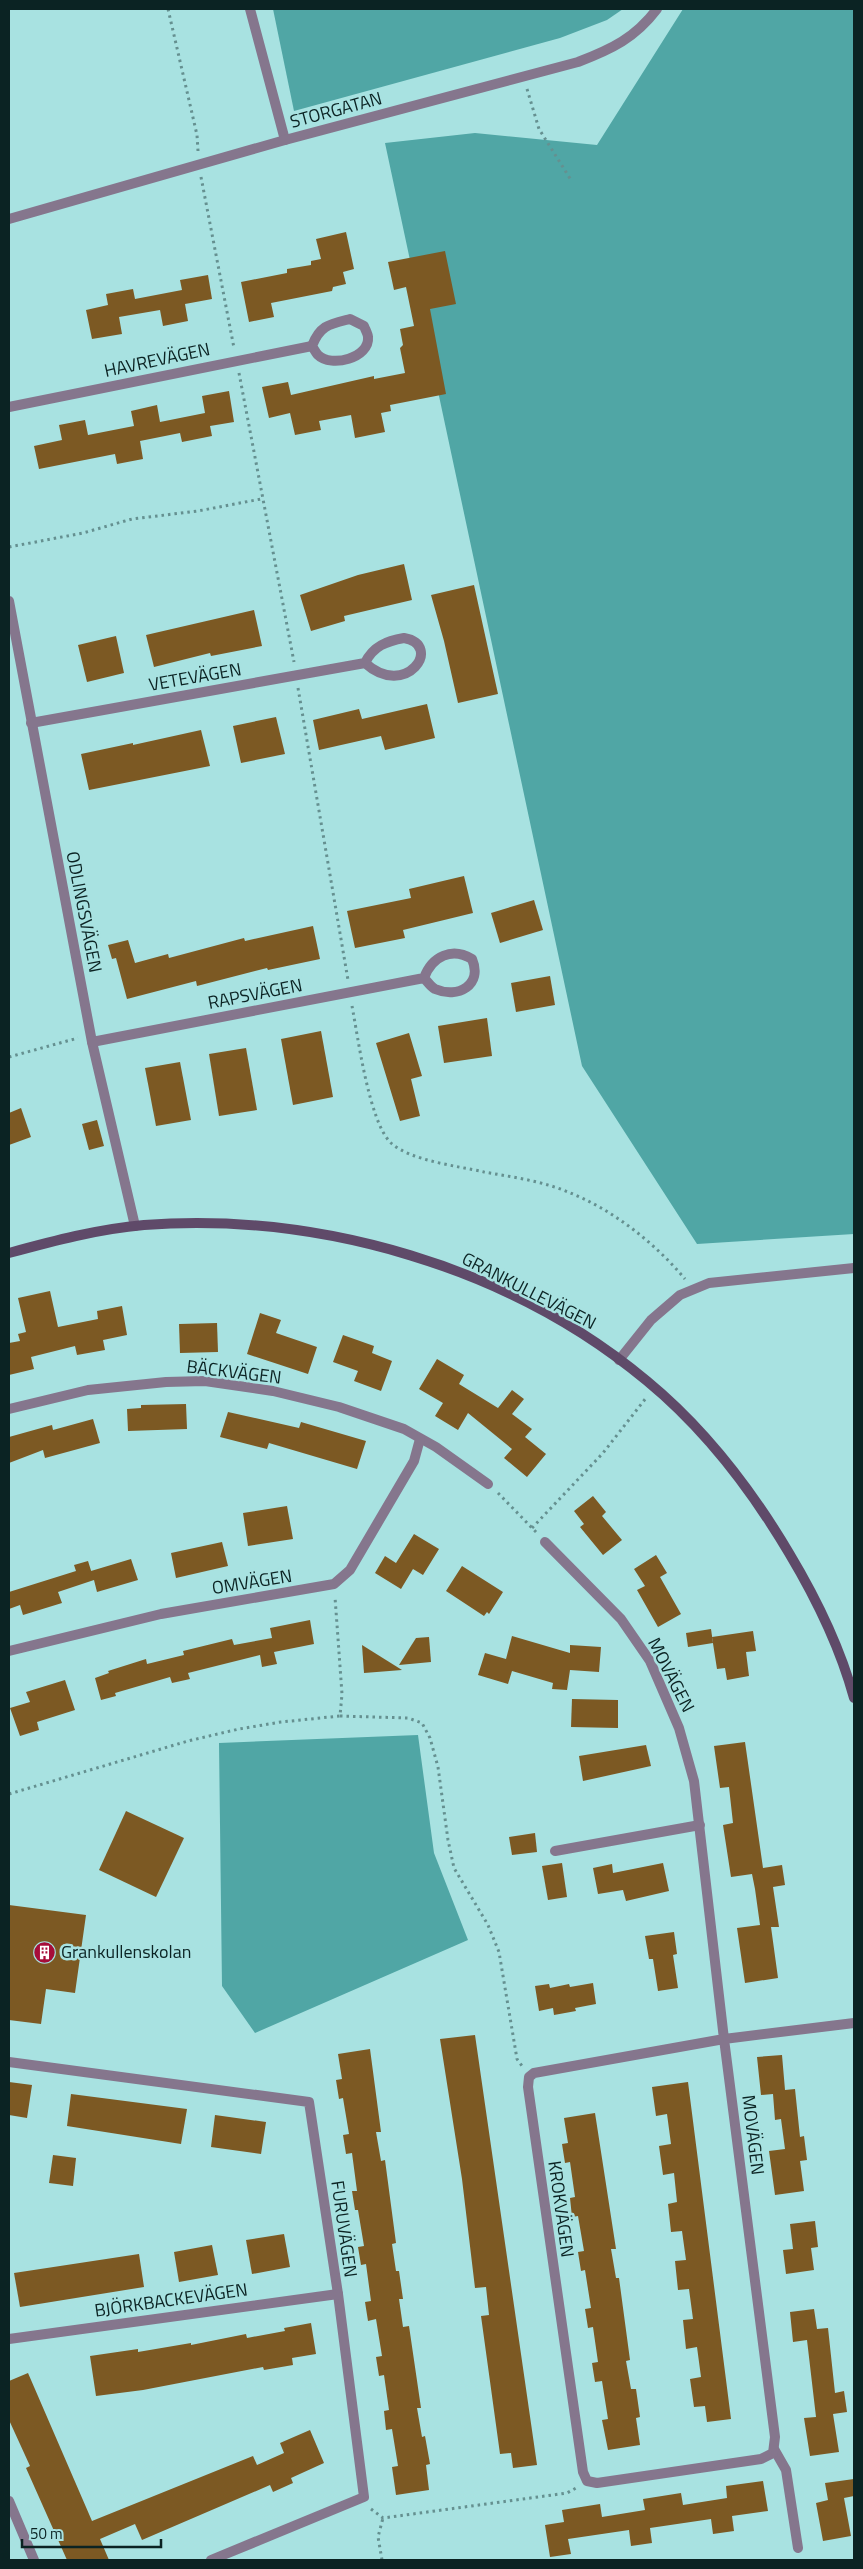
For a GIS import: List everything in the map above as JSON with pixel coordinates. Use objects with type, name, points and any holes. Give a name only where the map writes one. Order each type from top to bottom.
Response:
[{"type":"street","points":[[250,9],[285,140]]},
{"type":"street","name":"STORGATAN","points":[[9,219],[285,140],[578,62],[613,49],[644,26],[657,9]]},
{"type":"street","points":[[350,320],[364,326],[368,337],[365,349],[356,356],[332,361],[319,356],[312,346],[317,332],[329,324],[350,320]]},
{"type":"street","name":"HAVREVÄGEN","points":[[9,407],[312,346]]},
{"type":"street","name":"ODLINGSVÄGEN","points":[[9,601],[92,1042],[135,1226]]},
{"type":"street","points":[[404,638],[418,645],[421,654],[419,665],[411,672],[391,676],[376,673],[365,663],[368,656],[384,642],[404,638]]},
{"type":"street","name":"VETEVÄGEN","points":[[31,723],[365,663]]},
{"type":"street","points":[[459,953],[472,959],[476,970],[474,981],[466,989],[450,992],[434,989],[424,978],[428,967],[441,957],[459,953]]},
{"type":"street","name":"RAPSVÄGEN","points":[[92,1042],[424,978]]},
{"type":"street","name":"GRANKULLEVÄGEN","points":[[9,1253],[88,1234],[135,1226],[223,1223],[325,1235],[393,1249],[460,1272],[542,1311],[597,1343],[654,1387],[720,1454],[766,1514],[825,1618],[854,1698]]},
{"type":"street","points":[[619,1360],[651,1320],[680,1295],[709,1283],[854,1268]]},
{"type":"street","name":"BÄCKVÄGEN","points":[[9,1410],[88,1390],[166,1382],[205,1381],[273,1391],[339,1407],[404,1429],[436,1446],[488,1484]]},
{"type":"street","points":[[334,1584],[350,1570],[414,1461],[420,1439]]},
{"type":"street","name":"MOVÄGEN","points":[[545,1542],[621,1619],[650,1661],[680,1728],[694,1781],[724,2039],[775,2437],[774,2449]]},
{"type":"street","name":"OMVÄGEN","points":[[9,1651],[161,1614],[334,1584]]},
{"type":"street","points":[[555,1851],[700,1825]]},
{"type":"street","points":[[529,2077],[534,2073],[724,2039],[854,2023]]},
{"type":"street","name":"FURUVÄGEN","points":[[9,2062],[309,2102],[338,2294],[364,2497]]},
{"type":"street","name":"KROKVÄGEN","points":[[529,2077],[528,2087],[581,2462],[587,2481]]},
{"type":"street","name":"BJÖRKBACKEVÄGEN","points":[[9,2339],[338,2294]]},
{"type":"street","points":[[587,2481],[597,2483],[760,2459],[773,2453],[774,2449]]},
{"type":"street","points":[[774,2449],[786,2470],[798,2548]]},
{"type":"street","points":[[211,2560],[364,2497]]},
{"type":"street","points":[[9,2501],[34,2560]]},
{"type":"path","points":[[168,9],[198,135],[199,165],[296,675],[349,992],[377,1122],[390,1142],[420,1157],[569,1192],[618,1219],[669,1260],[694,1290]]},
{"type":"path","points":[[524,77],[539,129],[571,180]]},
{"type":"path","points":[[9,547],[83,533],[132,519],[198,511],[262,499]]},
{"type":"path","points":[[9,1057],[76,1040],[89,1027]]},
{"type":"path","points":[[532,1528],[603,1454],[654,1387]]},
{"type":"path","points":[[488,1484],[545,1542]]},
{"type":"path","points":[[334,1584],[342,1694],[340,1716]]},
{"type":"path","points":[[9,1794],[188,1741],[239,1728],[340,1716],[408,1718],[422,1723],[430,1738],[438,1767],[448,1840],[454,1868],[488,1925],[499,1952],[517,2059],[529,2077]]},
{"type":"path","points":[[364,2497],[372,2511],[384,2518],[567,2493],[587,2481]]},
{"type":"path","points":[[382,2560],[378,2537],[384,2518]]},
{"type":"shaded area","points":[[273,9],[623,9],[607,20],[560,38],[294,111]]},
{"type":"shaded area","points":[[683,9],[854,9],[854,1234],[697,1244],[582,1066],[385,143],[475,133],[597,145]]},
{"type":"shaded area","points":[[418,1735],[434,1853],[468,1940],[255,2033],[222,1986],[219,1743]]},
{"type":"building","points":[[346,232],[354,269],[343,272],[346,284],[333,287],[332,291],[271,303],[274,317],[249,322],[241,282],[287,273],[287,269],[311,265],[311,261],[321,259],[316,239]]},
{"type":"building","points":[[445,251],[456,304],[430,309],[446,394],[390,405],[391,411],[381,413],[385,432],[355,438],[351,415],[319,421],[321,430],[295,435],[290,413],[269,418],[262,387],[288,382],[291,395],[374,376],[374,379],[405,373],[400,348],[403,345],[400,329],[414,326],[406,287],[394,290],[388,262]]},
{"type":"building","points":[[208,275],[212,299],[185,304],[188,321],[163,326],[160,310],[119,317],[122,334],[92,339],[86,310],[108,305],[106,294],[133,289],[135,299],[182,290],[180,280]]},
{"type":"building","points":[[229,391],[234,422],[210,426],[212,436],[182,442],[180,433],[140,441],[143,459],[117,464],[115,454],[39,469],[34,446],[62,440],[59,425],[85,420],[88,435],[134,426],[131,411],[157,405],[160,422],[205,413],[202,396]]},
{"type":"building","points":[[404,564],[412,600],[344,616],[345,621],[311,631],[300,595],[358,575]]},
{"type":"building","points":[[474,585],[498,694],[458,703],[431,595]]},
{"type":"building","points":[[254,610],[262,646],[211,656],[210,653],[154,667],[146,635]]},
{"type":"building","points":[[116,636],[124,673],[87,682],[78,645]]},
{"type":"building","points":[[427,704],[435,738],[385,750],[381,736],[319,750],[313,720],[359,709],[362,719]]},
{"type":"building","points":[[276,717],[285,754],[241,763],[233,726]]},
{"type":"building","points":[[201,730],[210,766],[89,790],[81,754]]},
{"type":"building","points":[[464,876],[473,913],[403,930],[405,938],[355,948],[347,911],[411,898],[409,889]]},
{"type":"building","points":[[534,900],[543,930],[500,943],[491,913]]},
{"type":"building","points":[[313,926],[320,959],[268,970],[267,968],[197,986],[196,981],[127,999],[116,958],[112,959],[108,945],[128,940],[135,963],[168,954],[169,958],[244,938],[245,941]]},
{"type":"building","points":[[550,976],[555,1005],[516,1012],[511,983]]},
{"type":"building","points":[[487,1018],[492,1056],[444,1063],[438,1026]]},
{"type":"building","points":[[321,1031],[333,1097],[293,1105],[281,1039]]},
{"type":"building","points":[[409,1033],[422,1076],[411,1079],[420,1116],[400,1121],[376,1043]]},
{"type":"building","points":[[246,1048],[257,1110],[219,1116],[209,1054]]},
{"type":"building","points":[[180,1062],[191,1120],[156,1126],[145,1068]]},
{"type":"building","points":[[21,1108],[31,1137],[9,1145],[9,1113]]},
{"type":"building","points":[[97,1120],[104,1146],[89,1150],[82,1124]]},
{"type":"building","points":[[50,1291],[58,1327],[98,1319],[97,1311],[122,1306],[127,1335],[103,1340],[105,1350],[77,1355],[75,1346],[31,1357],[34,1369],[9,1375],[9,1343],[20,1341],[18,1334],[26,1332],[18,1298]]},
{"type":"building","points":[[260,1313],[281,1320],[276,1333],[317,1347],[308,1374],[247,1354]]},
{"type":"building","points":[[217,1323],[218,1352],[180,1353],[179,1324]]},
{"type":"building","points":[[343,1335],[374,1346],[372,1353],[392,1361],[381,1391],[354,1381],[358,1371],[333,1362]]},
{"type":"building","points":[[437,1359],[464,1375],[459,1384],[498,1408],[512,1390],[524,1399],[512,1414],[532,1429],[525,1437],[546,1454],[527,1477],[504,1458],[512,1449],[468,1413],[458,1430],[435,1416],[443,1403],[419,1389]]},
{"type":"building","points":[[186,1404],[187,1429],[128,1431],[127,1409],[141,1408],[141,1405]]},
{"type":"building","points":[[228,1412],[299,1428],[301,1422],[366,1441],[357,1469],[269,1443],[267,1449],[220,1437]]},
{"type":"building","points":[[93,1419],[100,1443],[45,1458],[43,1450],[9,1463],[9,1437],[52,1425],[53,1430]]},
{"type":"building","points":[[593,1496],[606,1512],[602,1516],[622,1540],[603,1555],[580,1527],[584,1524],[574,1511]]},
{"type":"building","points":[[287,1506],[293,1539],[248,1546],[243,1513]]},
{"type":"building","points":[[414,1534],[439,1549],[423,1575],[413,1569],[401,1589],[375,1573],[385,1556],[396,1563]]},
{"type":"building","points":[[222,1542],[228,1566],[176,1578],[171,1553]]},
{"type":"building","points":[[656,1555],[667,1573],[660,1577],[681,1614],[658,1627],[637,1590],[645,1586],[634,1569]]},
{"type":"building","points":[[131,1559],[138,1580],[97,1592],[94,1580],[58,1592],[62,1603],[23,1615],[20,1605],[9,1609],[9,1592],[76,1571],[74,1565],[88,1561],[91,1571]]},
{"type":"building","points":[[462,1566],[503,1592],[489,1614],[487,1612],[484,1616],[446,1591]]},
{"type":"building","points":[[310,1620],[314,1644],[274,1652],[277,1664],[262,1667],[260,1655],[188,1673],[190,1679],[172,1683],[170,1677],[115,1693],[116,1696],[101,1700],[95,1678],[109,1673],[108,1671],[146,1659],[147,1664],[184,1655],[183,1651],[232,1639],[234,1645],[272,1638],[270,1628]]},
{"type":"building","points":[[711,1629],[713,1643],[688,1647],[686,1633]]},
{"type":"building","points":[[753,1631],[756,1651],[746,1652],[749,1676],[727,1680],[725,1668],[717,1669],[712,1637]]},
{"type":"building","points":[[512,1636],[570,1653],[570,1645],[601,1647],[599,1672],[570,1670],[567,1690],[552,1689],[553,1683],[512,1671],[508,1684],[478,1675],[485,1653],[506,1659]]},
{"type":"building","points":[[429,1637],[431,1662],[399,1665],[416,1638]]},
{"type":"building","points":[[362,1645],[402,1670],[364,1673]]},
{"type":"building","points":[[65,1680],[75,1710],[37,1722],[39,1730],[20,1736],[10,1708],[30,1702],[26,1692]]},
{"type":"building","points":[[572,1699],[618,1700],[618,1728],[571,1727]]},
{"type":"building","points":[[745,1742],[763,1868],[782,1865],[785,1885],[773,1887],[779,1927],[771,1927],[778,1978],[745,1983],[737,1928],[760,1925],[752,1874],[731,1877],[723,1825],[733,1823],[729,1787],[720,1788],[714,1746]]},
{"type":"building","points":[[646,1745],[651,1766],[583,1781],[579,1756]]},
{"type":"building","points":[[126,1811],[184,1838],[156,1897],[99,1870]]},
{"type":"building","points":[[535,1833],[537,1852],[512,1855],[509,1837]]},
{"type":"building","points":[[562,1863],[567,1897],[548,1900],[542,1866]]},
{"type":"building","points":[[663,1863],[669,1891],[626,1901],[623,1890],[598,1894],[593,1868],[612,1864],[613,1873]]},
{"type":"building","name":"Grankullenskolan","points":[[9,1905],[86,1915],[75,1993],[46,1989],[41,2024],[9,2020]]},
{"type":"building","points":[[674,1932],[677,1954],[673,1955],[678,1988],[658,1991],[653,1959],[649,1959],[645,1936]]},
{"type":"building","points":[[593,1983],[596,2004],[575,2008],[576,2011],[554,2015],[553,2008],[539,2011],[535,1986],[549,1984],[550,1988],[569,1984],[570,1987]]},
{"type":"building","points":[[475,2035],[537,2465],[513,2468],[511,2453],[500,2454],[481,2316],[489,2315],[486,2287],[475,2288],[462,2179],[440,2039]]},
{"type":"building","points":[[370,2049],[381,2132],[376,2132],[381,2161],[385,2160],[396,2243],[392,2244],[396,2271],[399,2271],[403,2299],[399,2299],[403,2327],[409,2326],[421,2408],[417,2408],[422,2437],[425,2436],[430,2464],[426,2465],[429,2490],[396,2495],[392,2467],[398,2466],[392,2429],[386,2430],[384,2411],[389,2410],[384,2375],[379,2376],[376,2357],[382,2356],[376,2319],[368,2321],[365,2302],[371,2301],[366,2264],[361,2265],[358,2247],[364,2246],[358,2210],[355,2210],[352,2191],[357,2191],[352,2153],[346,2154],[343,2135],[349,2134],[343,2098],[339,2099],[336,2080],[342,2079],[338,2054]]},
{"type":"building","points":[[782,2055],[785,2090],[795,2089],[800,2137],[804,2136],[807,2160],[800,2161],[804,2191],[775,2195],[769,2151],[785,2149],[781,2119],[775,2120],[773,2094],[761,2095],[757,2057]]},
{"type":"building","points":[[9,2082],[32,2085],[27,2118],[9,2115]]},
{"type":"building","points":[[688,2082],[731,2419],[707,2422],[705,2406],[694,2407],[690,2379],[701,2377],[697,2347],[686,2349],[683,2320],[693,2319],[689,2289],[678,2290],[675,2261],[686,2260],[682,2231],[671,2232],[668,2204],[677,2202],[674,2173],[663,2175],[659,2146],[671,2144],[667,2114],[656,2116],[652,2087]]},
{"type":"building","points":[[71,2094],[187,2109],[181,2144],[67,2126]]},
{"type":"building","points":[[595,2113],[616,2249],[611,2249],[616,2278],[619,2278],[630,2360],[626,2361],[631,2389],[636,2389],[640,2417],[636,2418],[640,2445],[608,2450],[602,2420],[608,2419],[602,2381],[595,2382],[592,2363],[598,2362],[593,2327],[588,2328],[585,2309],[591,2308],[585,2270],[581,2271],[578,2252],[584,2251],[578,2216],[572,2217],[570,2198],[575,2197],[570,2162],[565,2163],[562,2144],[568,2143],[564,2118]]},
{"type":"building","points":[[215,2115],[266,2122],[261,2154],[211,2147]]},
{"type":"building","points":[[53,2155],[76,2158],[73,2186],[49,2183]]},
{"type":"building","points":[[815,2221],[818,2247],[811,2248],[814,2270],[786,2274],[783,2250],[793,2249],[790,2224]]},
{"type":"building","points":[[284,2234],[290,2267],[252,2274],[246,2240]]},
{"type":"building","points":[[212,2245],[218,2275],[179,2282],[174,2252]]},
{"type":"building","points":[[139,2254],[144,2287],[20,2307],[14,2273]]},
{"type":"building","points":[[814,2309],[817,2329],[828,2328],[835,2393],[844,2391],[847,2412],[833,2414],[839,2452],[810,2456],[804,2418],[816,2417],[807,2340],[793,2342],[790,2312]]},
{"type":"building","points":[[311,2323],[316,2354],[292,2358],[293,2365],[264,2370],[263,2367],[143,2390],[96,2396],[90,2356],[138,2349],[138,2352],[191,2343],[191,2345],[246,2334],[247,2338],[285,2331],[284,2328]]},
{"type":"building","points":[[28,2373],[92,2521],[253,2456],[257,2465],[284,2453],[280,2443],[310,2430],[324,2463],[291,2478],[293,2483],[273,2492],[270,2485],[142,2540],[135,2524],[100,2539],[109,2560],[67,2560],[26,2468],[30,2466],[9,2420],[9,2381]]},
{"type":"building","points":[[854,2479],[854,2496],[844,2498],[851,2536],[823,2541],[816,2503],[828,2500],[825,2483]]},
{"type":"building","points":[[763,2481],[768,2511],[732,2516],[734,2531],[713,2534],[711,2519],[650,2528],[652,2543],[631,2546],[629,2530],[568,2539],[571,2554],[550,2557],[545,2525],[564,2522],[562,2510],[600,2504],[602,2517],[645,2510],[643,2499],[681,2493],[683,2505],[727,2498],[726,2486]]},
{"type":"place","name":"Grankullenskolan","points":[[45,1952]]}]
